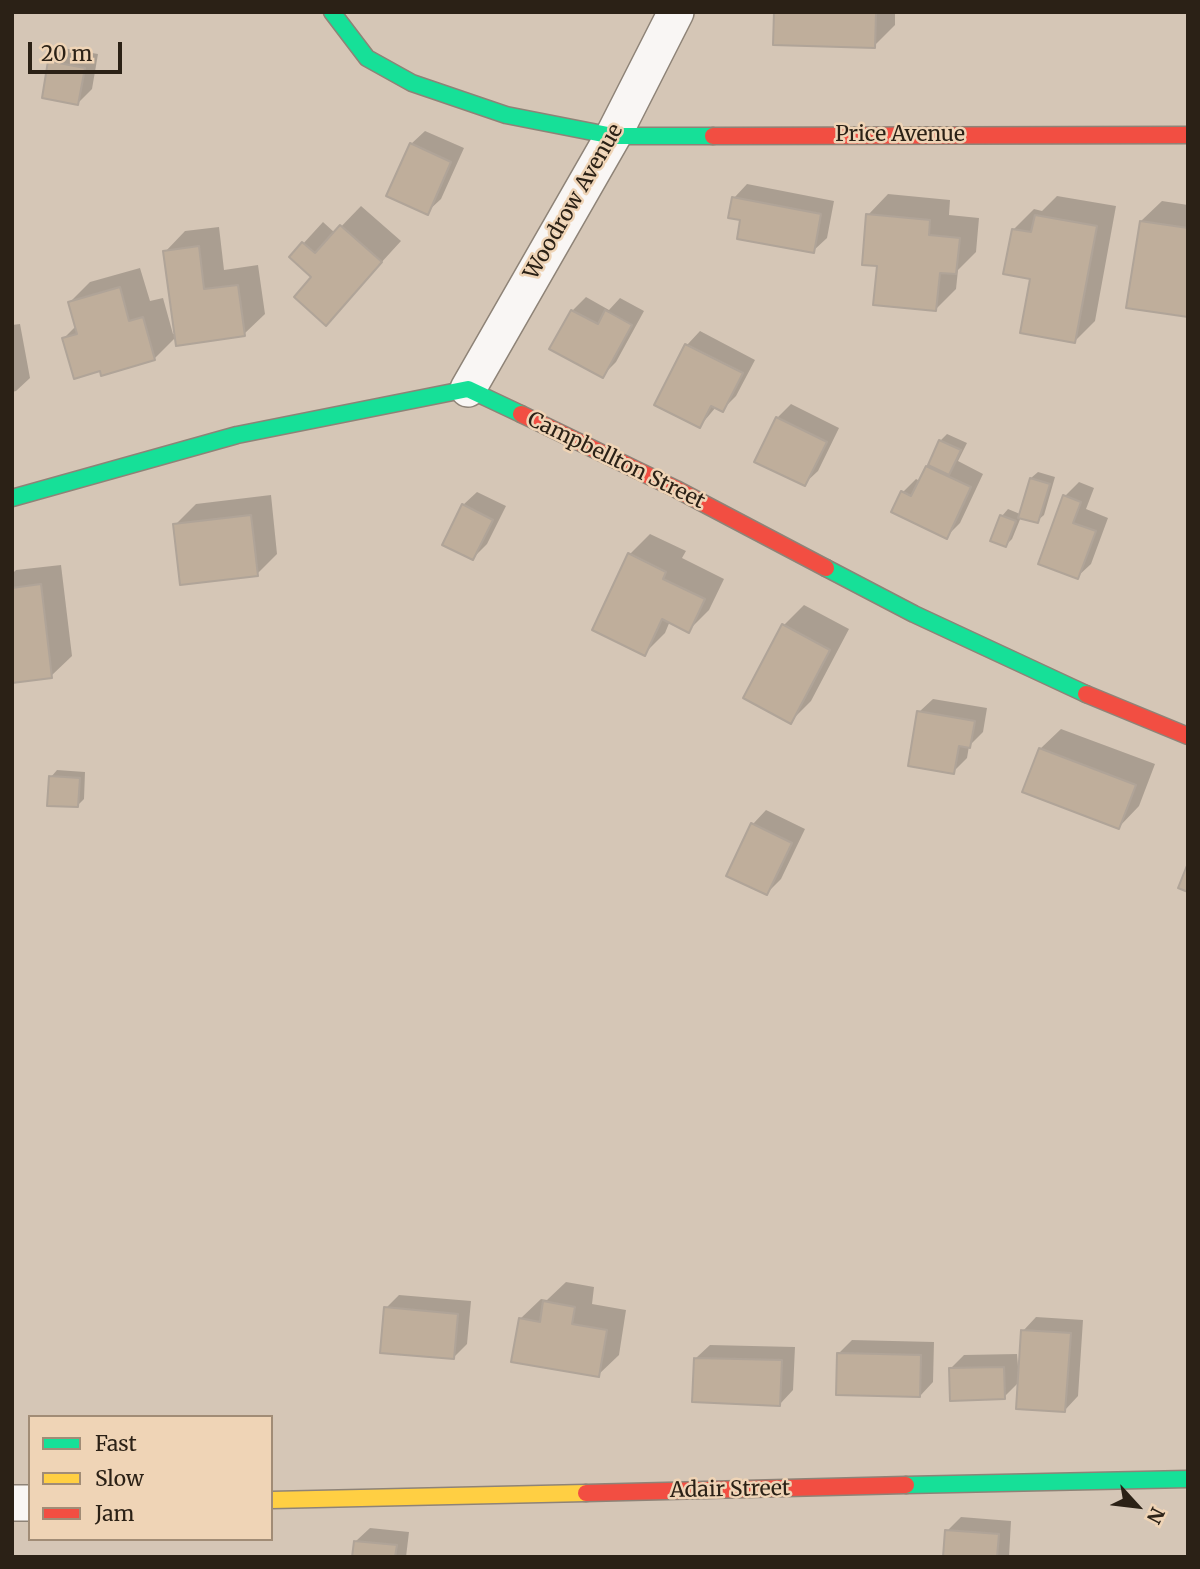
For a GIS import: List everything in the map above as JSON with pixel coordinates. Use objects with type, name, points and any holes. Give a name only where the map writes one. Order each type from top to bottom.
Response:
[{"type":"street","name":"Price Avenue","points":[[331,12],[367,58],[412,83],[506,115],[613,136],[1188,135]]},
{"type":"street","name":"Woodrow Avenue","points":[[468,389],[613,136],[676,12]]},
{"type":"street","points":[[12,498],[237,435],[468,389]]},
{"type":"street","name":"Campbellton Street","points":[[468,389],[676,489],[914,614],[1100,701],[1188,736]]},
{"type":"street","name":"Adair Street","points":[[273,1500],[1188,1479]]},
{"type":"building","points":[[774,12],[876,12],[875,48],[773,45]]},
{"type":"building","points":[[48,61],[85,68],[78,105],[42,98]]},
{"type":"building","points":[[410,143],[451,162],[428,215],[386,196]]},
{"type":"building","points":[[732,197],[821,214],[814,253],[737,239],[740,220],[728,218]]},
{"type":"building","points":[[866,214],[930,220],[929,235],[960,238],[956,274],[940,273],[936,311],[873,305],[877,266],[862,265]]},
{"type":"building","points":[[1035,215],[1097,226],[1075,343],[1020,333],[1030,279],[1003,274],[1012,229],[1031,232]]},
{"type":"building","points":[[1140,221],[1188,228],[1188,317],[1126,308]]},
{"type":"building","points":[[340,225],[382,262],[326,326],[294,297],[311,277],[289,257],[302,242],[315,253]]},
{"type":"building","points":[[199,246],[204,289],[238,285],[245,336],[176,346],[163,251]]},
{"type":"building","points":[[120,287],[129,321],[143,317],[155,360],[101,376],[100,371],[74,379],[62,338],[77,334],[68,302]]},
{"type":"building","points":[[571,310],[598,324],[605,310],[632,325],[603,378],[549,349]]},
{"type":"building","points":[[685,344],[743,373],[723,412],[711,406],[700,428],[654,405]]},
{"type":"building","points":[[776,417],[827,442],[805,486],[754,462]]},
{"type":"building","points":[[939,440],[961,450],[949,475],[928,465]]},
{"type":"building","points":[[926,466],[971,487],[947,539],[891,512],[901,491],[911,496]]},
{"type":"building","points":[[1030,478],[1050,484],[1038,523],[1018,518]]},
{"type":"building","points":[[1063,495],[1081,502],[1073,523],[1096,531],[1078,579],[1038,564]]},
{"type":"building","points":[[462,504],[493,520],[473,560],[442,545]]},
{"type":"building","points":[[251,515],[258,576],[180,585],[173,524]]},
{"type":"building","points":[[1000,515],[1016,521],[1006,547],[990,541]]},
{"type":"building","points":[[628,553],[666,572],[663,579],[705,599],[689,633],[662,619],[645,656],[592,630]]},
{"type":"building","points":[[41,584],[52,678],[12,683],[12,588]]},
{"type":"building","points":[[782,624],[830,650],[791,724],[743,698]]},
{"type":"building","points":[[917,711],[975,721],[970,748],[959,746],[954,774],[908,766]]},
{"type":"building","points":[[1039,748],[1136,785],[1119,829],[1022,792]]},
{"type":"building","points":[[49,776],[80,778],[78,807],[47,806]]},
{"type":"building","points":[[751,823],[792,843],[767,895],[726,876]]},
{"type":"building","points":[[1188,863],[1188,892],[1178,888]]},
{"type":"building","points":[[543,1301],[575,1307],[572,1324],[607,1330],[599,1377],[511,1362],[519,1318],[540,1322]]},
{"type":"building","points":[[384,1307],[458,1314],[454,1359],[380,1353]]},
{"type":"building","points":[[1021,1330],[1071,1333],[1065,1412],[1016,1409]]},
{"type":"building","points":[[837,1353],[921,1355],[920,1397],[836,1395]]},
{"type":"building","points":[[694,1358],[782,1360],[780,1406],[692,1402]]},
{"type":"building","points":[[1004,1367],[1005,1399],[950,1401],[949,1368]]},
{"type":"building","points":[[945,1530],[999,1534],[997,1557],[943,1557]]},
{"type":"building","points":[[354,1541],[397,1545],[395,1557],[352,1557]]},
{"type":"traffic: fast","points":[[332,12],[367,58],[412,83],[506,115],[613,136],[713,136]]},
{"type":"traffic: fast","points":[[12,498],[237,435],[468,389],[521,414]]},
{"type":"traffic: fast","points":[[826,568],[914,614],[1086,694]]},
{"type":"traffic: fast","points":[[906,1485],[1188,1479]]},
{"type":"traffic: slow","points":[[273,1500],[586,1493]]},
{"type":"traffic: jam","points":[[713,136],[1188,135]]},
{"type":"traffic: jam","points":[[521,414],[676,489],[826,568]]},
{"type":"traffic: jam","points":[[1086,694],[1188,736]]},
{"type":"traffic: jam","points":[[586,1493],[906,1485]]}]
